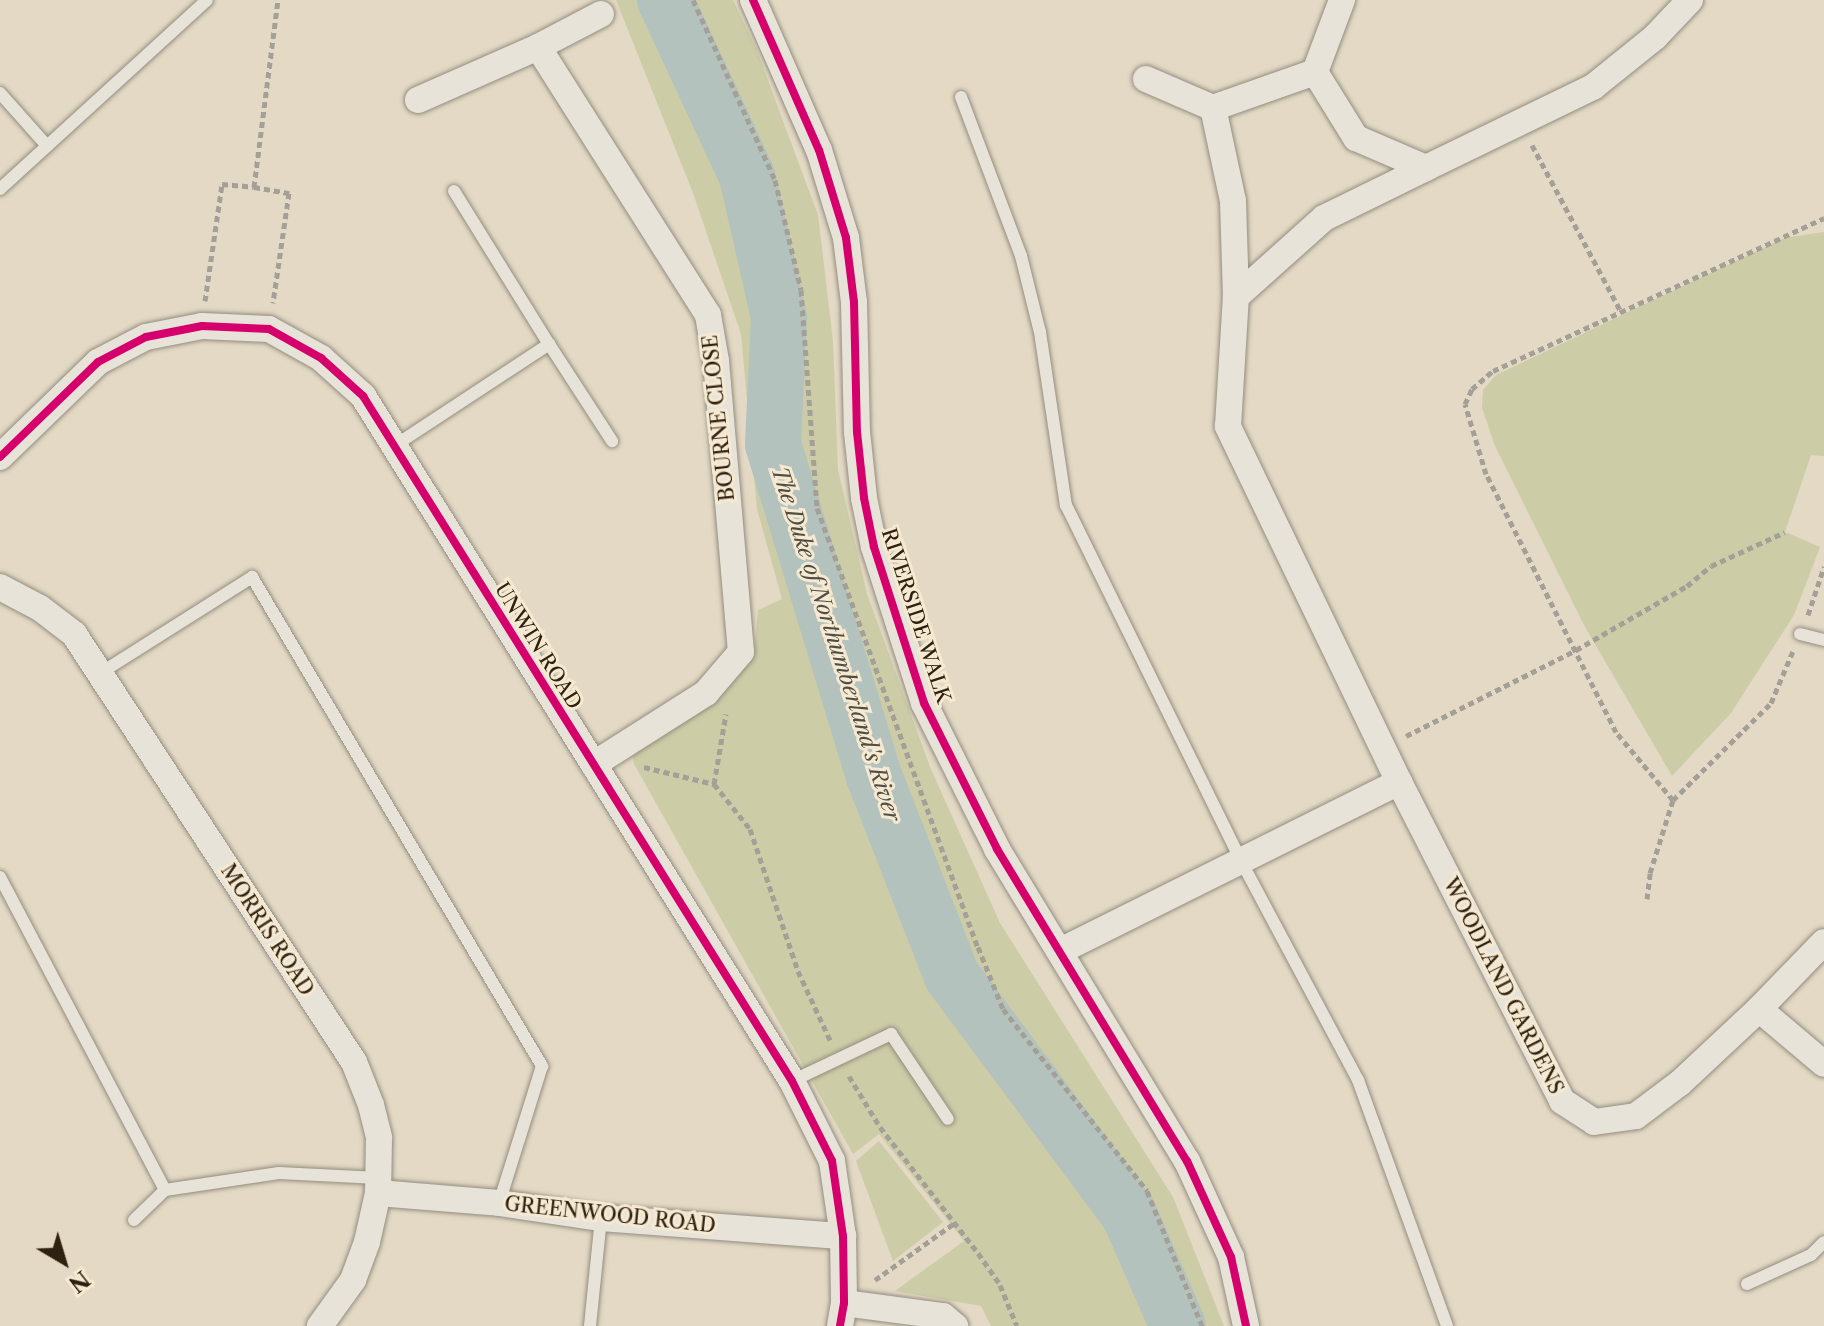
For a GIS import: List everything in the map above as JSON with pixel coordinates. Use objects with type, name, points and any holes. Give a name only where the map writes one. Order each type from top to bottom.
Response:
[{"type":"street","name":"RIVERSIDE WALK","points":[[753,0],[819,150],[846,238],[854,302],[857,432],[864,498],[874,547],[924,703],[997,849],[1187,1161],[1231,1257],[1246,1326]]},
{"type":"street","points":[[1315,72],[1342,0]]},
{"type":"street","points":[[1236,297],[1324,218],[1593,87],[1655,37],[1690,0]]},
{"type":"street","points":[[418,100],[538,47],[601,14]]},
{"type":"street","name":"BOURNE CLOSE","points":[[538,47],[708,315],[716,361],[741,652],[717,683],[594,764]]},
{"type":"street","points":[[1146,79],[1213,108],[1315,72]]},
{"type":"street","points":[[1315,72],[1356,138],[1426,168]]},
{"type":"street","name":"WOODLAND GARDENS","points":[[1213,108],[1233,201],[1236,297],[1228,426],[1382,749],[1562,1101],[1594,1122],[1636,1116],[1680,1083],[1824,942]]},
{"type":"street","name":"UNWIN ROAD","points":[[0,457],[98,362],[146,337],[202,326],[269,329],[321,358],[363,396],[792,1081],[832,1161],[843,1236],[842,1314]]},
{"type":"street","name":"MORRIS ROAD","points":[[0,587],[40,608],[74,634],[102,672],[354,1062],[371,1105],[379,1138],[378,1186],[367,1242],[353,1280],[320,1326]]},
{"type":"street","points":[[1060,951],[1399,782]]},
{"type":"street","points":[[1759,1009],[1824,1064]]},
{"type":"street","name":"GREENWOOD ROAD","points":[[378,1186],[601,1218],[843,1236]]},
{"type":"street","points":[[842,1314],[943,1316],[955,1326]]},
{"type":"lane","points":[[0,189],[207,0]]},
{"type":"lane","points":[[0,93],[47,146]]},
{"type":"lane","points":[[961,97],[1021,256],[1040,332],[1066,505],[1240,859],[1358,1080],[1447,1326]]},
{"type":"lane","points":[[454,191],[612,441]]},
{"type":"lane","points":[[394,446],[549,344]]},
{"type":"lane","points":[[102,672],[252,577],[542,1066],[499,1203]]},
{"type":"lane","points":[[1800,634],[1824,640]]},
{"type":"lane","points":[[0,877],[165,1190]]},
{"type":"lane","points":[[792,1081],[891,1034],[948,1119]]},
{"type":"lane","points":[[134,1220],[165,1190],[279,1173],[378,1186]]},
{"type":"lane","points":[[590,1326],[601,1218]]},
{"type":"lane","points":[[1747,1284],[1811,1255],[1824,1242]]},
{"type":"path","points":[[254,187],[278,0]]},
{"type":"path","points":[[695,4],[703,0]]},
{"type":"path","points":[[1520,122],[1620,310]]},
{"type":"path","points":[[202,326],[222,184],[289,193],[269,329]]},
{"type":"path","points":[[1673,800],[1616,732],[1486,474],[1465,404],[1472,389],[1493,371],[1824,218]]},
{"type":"path","points":[[1382,749],[1576,650],[1687,586],[1711,566],[1785,532]]},
{"type":"path","points":[[1647,899],[1650,873],[1673,800],[1771,703],[1824,567]]},
{"type":"path","points":[[714,784],[728,699],[717,683]]},
{"type":"path","points":[[621,746],[634,764],[714,784],[750,829],[798,971],[838,1057],[880,1127],[956,1222],[1000,1285],[1017,1326]]},
{"type":"path","points":[[842,1314],[956,1222]]},
{"type":"green space","points":[[616,0],[650,0],[731,191],[763,302],[767,388],[762,454],[800,592],[911,921],[941,986],[1109,1207],[1162,1326],[991,1326],[981,1306],[895,1291],[964,1241],[879,1134],[853,1154],[634,764],[632,753],[754,654],[758,610],[782,599],[757,509],[741,334],[693,193]]},
{"type":"green space","points":[[680,0],[733,0],[756,48],[818,215],[833,341],[838,470],[867,594],[930,767],[1000,923],[1173,1197],[1224,1326],[1190,1326],[1136,1201],[992,1013],[951,930],[846,640],[805,493],[792,333],[766,182]]},
{"type":"green space","points":[[1824,232],[1824,456],[1811,455],[1785,532],[1820,547],[1794,615],[1731,713],[1672,776],[1585,627],[1495,446],[1482,408],[1483,390],[1496,375],[1784,238]]},
{"type":"green space","points":[[879,1141],[943,1222],[893,1261],[856,1161]]},
{"type":"waterway","name":"The Duke of Northumberland's River","points":[[665,0],[747,176],[779,317],[773,444],[874,776],[952,976],[1129,1214],[1178,1326]]},
{"type":"cycle path","points":[[753,0],[819,150],[846,238],[854,302],[857,432],[864,498],[874,547],[924,703],[997,849],[1187,1161],[1231,1257],[1246,1326]]},
{"type":"cycle path","points":[[0,457],[98,362],[146,337],[202,326],[269,329],[321,358],[363,396],[792,1081],[832,1161],[843,1236],[844,1303],[840,1326]]}]
